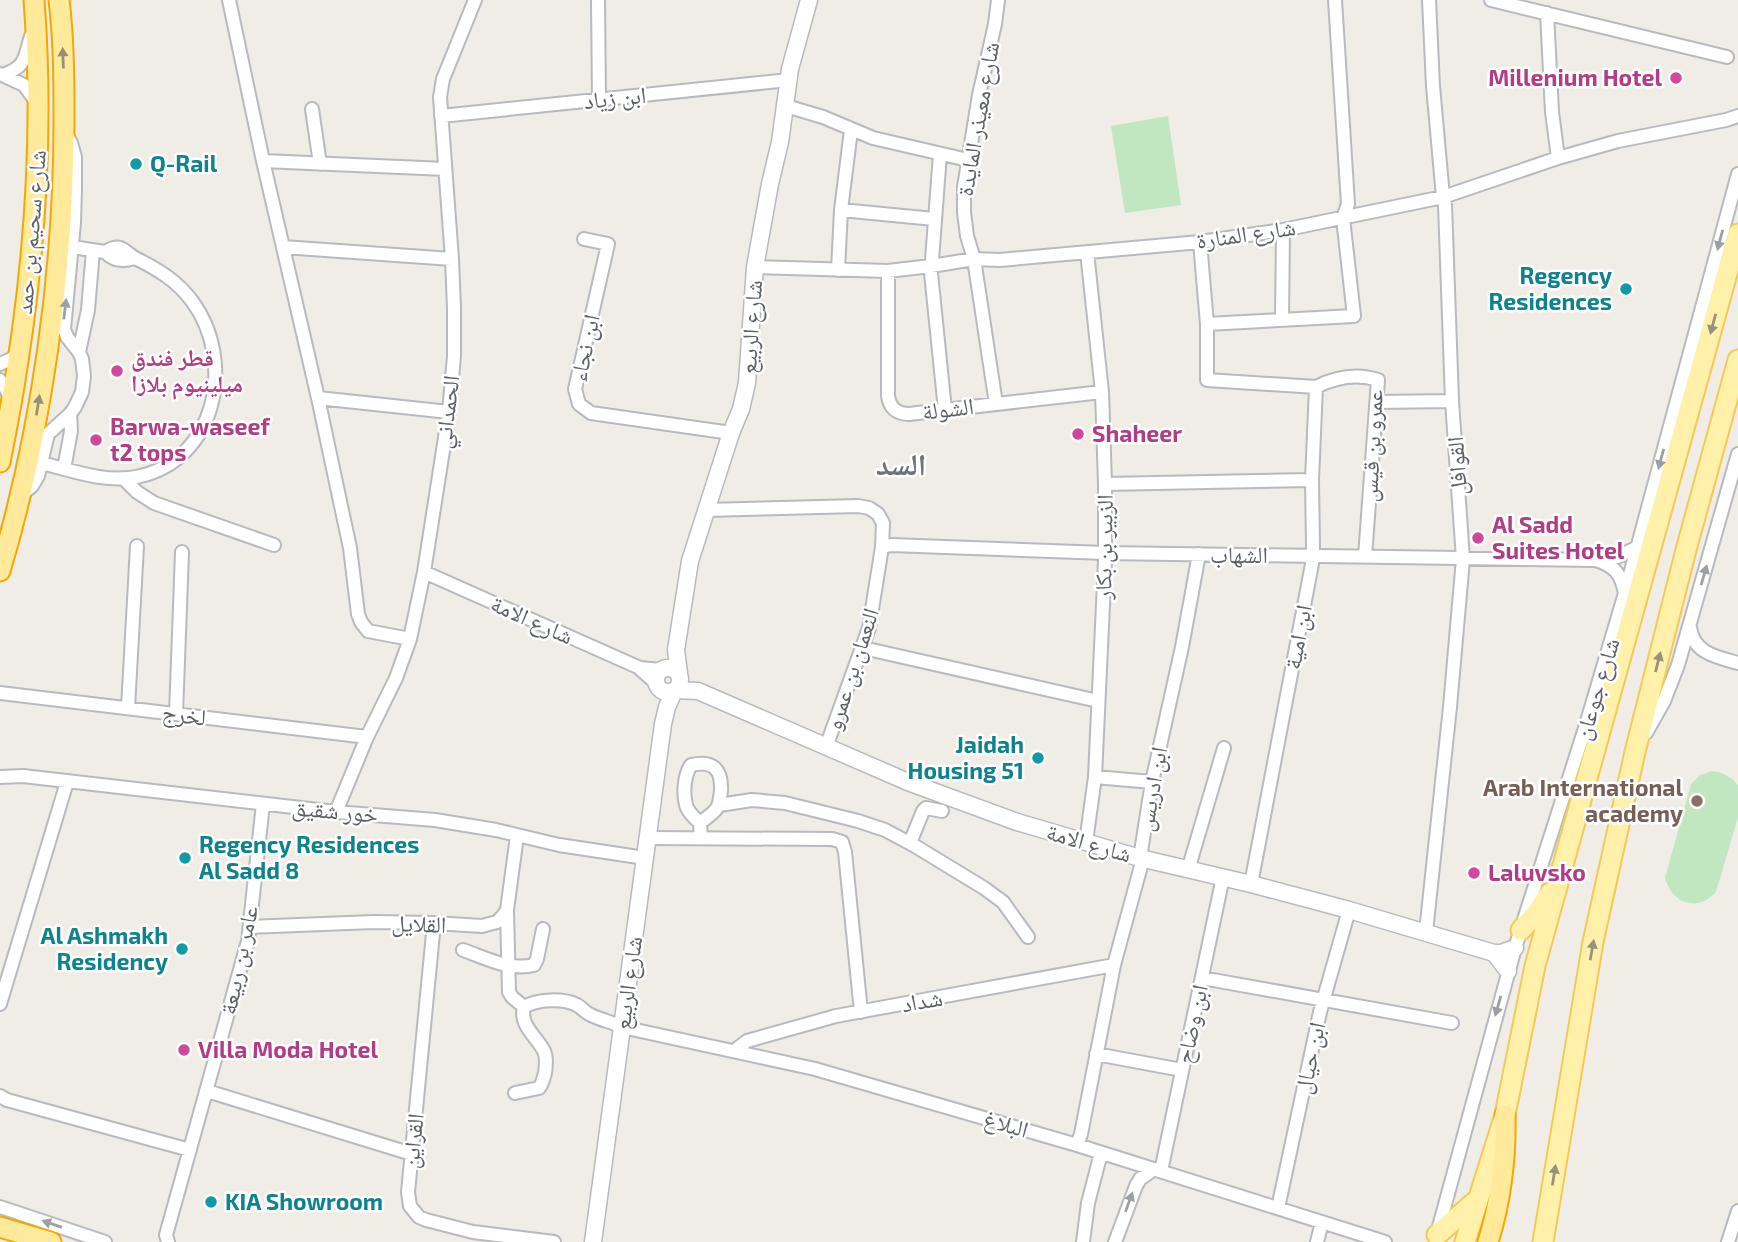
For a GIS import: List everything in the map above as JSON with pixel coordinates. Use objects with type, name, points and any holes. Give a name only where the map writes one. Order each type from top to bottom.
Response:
[{"type":"highway","name":"شارع سحيم بن حمد","points":[[0,462],[19,353],[36,212],[39,106],[34,0]]},
{"type":"highway","name":"شارع سحيم بن حمد","points":[[0,571],[20,496],[63,276],[62,5]]},
{"type":"highway","points":[[1488,1242],[1499,1203],[1503,1174],[1505,1115]]},
{"type":"highway","points":[[0,1227],[51,1242]]},
{"type":"main road","name":"شارع جوعان","points":[[1465,1242],[1505,1115],[1535,966],[1645,545],[1738,234]]},
{"type":"main road","points":[[1543,1242],[1593,942],[1635,752],[1738,360]]},
{"type":"main road","points":[[1518,939],[1545,903],[1561,874]]},
{"type":"main road","points":[[1433,1240],[1477,1199]]},
{"type":"street","points":[[229,0],[262,161],[350,548],[358,614],[368,631],[410,639]]},
{"type":"street","name":"الحمداني","points":[[336,812],[367,737],[396,678],[410,639],[424,572],[449,412],[454,356],[452,259],[440,97],[443,79],[475,0]]},
{"type":"street","points":[[598,0],[599,99]]},
{"type":"street","name":"شارع الربيع","points":[[593,1242],[669,680],[690,561],[741,409],[747,383],[755,267],[780,142],[789,80],[808,0]]},
{"type":"street","name":"شارع معيذر المايدة","points":[[996,404],[974,259],[967,236],[964,187],[998,0]]},
{"type":"street","points":[[1200,242],[1207,324],[1354,317],[1343,218],[1348,204],[1335,0]]},
{"type":"street","name":"القوافل","points":[[1426,932],[1463,559],[1452,401],[1445,205],[1433,86],[1429,0]]},
{"type":"street","points":[[1491,0],[1727,57]]},
{"type":"street","points":[[1547,13],[1552,112],[1558,158]]},
{"type":"street","points":[[1,75],[16,69],[23,62],[36,27]]},
{"type":"street","points":[[1,75],[24,85],[39,106]]},
{"type":"street","name":"ابن زياد","points":[[441,116],[789,80]]},
{"type":"street","points":[[786,106],[884,141],[968,160]]},
{"type":"street","points":[[312,108],[320,164]]},
{"type":"street","name":"شارع المنارة","points":[[755,267],[888,271],[974,259],[1000,260],[1200,242],[1283,230],[1443,197],[1618,141],[1732,118],[1738,128]]},
{"type":"street","points":[[838,270],[841,210],[851,130]]},
{"type":"street","name":"شارع سحيم بن حمد","points":[[20,496],[35,481],[48,434],[70,414],[79,400],[84,384],[84,368],[79,352],[64,329],[63,276],[72,247],[76,164],[64,131]]},
{"type":"street","points":[[940,154],[931,266],[945,410]]},
{"type":"street","points":[[262,161],[445,169]]},
{"type":"street","points":[[1645,545],[1644,523],[1738,174]]},
{"type":"street","points":[[841,210],[934,219]]},
{"type":"street","points":[[1282,320],[1283,230]]},
{"type":"street","name":"ابن نجاء","points":[[584,239],[608,244],[575,389],[579,404],[591,413],[731,433]]},
{"type":"street","points":[[41,463],[98,477],[124,478],[146,474],[167,465],[177,459],[200,433],[209,412],[216,376],[206,325],[185,292],[165,274],[134,258],[118,260],[99,251],[72,247]]},
{"type":"street","points":[[283,247],[452,259]]},
{"type":"street","points":[[79,352],[99,251]]},
{"type":"street","name":"الزبير بن بكار","points":[[1086,842],[1095,777],[1105,553],[1102,392],[1087,252]]},
{"type":"street","name":"الشولة","points":[[888,271],[888,400],[894,410],[903,414],[1102,392]]},
{"type":"street","name":"عمرو بن قيس","points":[[1207,324],[1207,380],[1316,387],[1342,377],[1358,376],[1378,380],[1365,557]]},
{"type":"street","points":[[0,364],[19,353]]},
{"type":"street","points":[[0,380],[11,400]]},
{"type":"street","name":"ابن امية","points":[[1251,884],[1312,555],[1316,387]]},
{"type":"street","points":[[318,398],[449,412]]},
{"type":"street","points":[[1377,402],[1452,401]]},
{"type":"street","points":[[64,468],[71,431],[70,414]]},
{"type":"street","points":[[1635,752],[1664,701],[1678,665],[1738,454]]},
{"type":"street","points":[[124,478],[137,492],[153,503],[274,545]]},
{"type":"street","points":[[1105,484],[1312,480]]},
{"type":"street","name":"النعمان بن عمرو","points":[[706,510],[858,506],[869,508],[878,514],[883,523],[873,609],[863,648],[826,747]]},
{"type":"street","name":"الشهاب","points":[[882,547],[891,545],[1105,553],[1595,560],[1617,557],[1645,545]]},
{"type":"street","name":"شارع جوعان","points":[[1433,1240],[1508,971],[1625,593],[1645,545]]},
{"type":"street","points":[[128,708],[137,546]]},
{"type":"street","points":[[176,714],[182,552]]},
{"type":"street","name":"ابن ادريس","points":[[1077,1145],[1082,1134],[1114,965],[1141,866],[1152,782],[1182,647],[1199,554]]},
{"type":"street","points":[[1595,560],[1616,571],[1623,582],[1625,593]]},
{"type":"street","name":"شارع الامة","points":[[424,572],[908,782],[1017,822],[1140,858],[1349,910],[1494,953]]},
{"type":"street","points":[[1690,625],[1693,641],[1705,653],[1738,663]]},
{"type":"street","points":[[863,648],[1098,701]]},
{"type":"street","points":[[1678,665],[1694,657],[1712,656]]},
{"type":"street","name":"لخرج","points":[[0,693],[367,737]]},
{"type":"street","points":[[1188,870],[1224,748]]},
{"type":"street","points":[[701,838],[700,823],[686,806],[685,777],[691,765],[702,763],[715,767],[719,772],[719,805]]},
{"type":"street","name":"خور شقيق","points":[[0,770],[67,782],[336,812],[435,820],[496,830],[559,845],[645,858]]},
{"type":"street","name":"خور شقيق","points":[[0,777],[23,776]]},
{"type":"street","points":[[1095,777],[1152,782]]},
{"type":"street","points":[[0,1004],[67,782]]},
{"type":"street","points":[[700,823],[719,805],[752,800],[785,803],[885,830],[1003,902],[1028,937]]},
{"type":"street","name":"عامر بن ربيعة","points":[[164,1240],[250,927],[263,804]]},
{"type":"street","points":[[909,843],[926,808],[942,811]]},
{"type":"street","points":[[515,1093],[539,1088],[543,1083],[546,1064],[545,1052],[528,1031],[522,1014],[524,1007],[512,998],[509,992],[507,909],[517,836]]},
{"type":"street","points":[[648,838],[832,839],[842,842],[862,1012]]},
{"type":"street","name":"ابن وضاح","points":[[1157,1170],[1182,1070],[1223,877]]},
{"type":"street","name":"القلايل","points":[[250,927],[373,922],[482,926],[489,925],[503,916],[507,909]]},
{"type":"street","name":"ابن حيال","points":[[1278,1208],[1323,999],[1349,910]]},
{"type":"street","name":"القراين","points":[[434,923],[408,1199],[419,1217],[473,1233],[554,1242]]},
{"type":"street","points":[[463,950],[509,967],[534,965],[543,929]]},
{"type":"street","points":[[1494,953],[1501,953],[1518,939]]},
{"type":"street","points":[[1494,953],[1508,971]]},
{"type":"street","name":"شداد","points":[[734,1051],[747,1041],[836,1016],[1114,965]]},
{"type":"street","points":[[1202,978],[1452,1023]]},
{"type":"street","name":"البلاغ","points":[[524,1007],[544,1000],[568,1002],[581,1007],[590,1015],[622,1027],[815,1069],[1077,1145],[1385,1242]]},
{"type":"street","points":[[1096,1054],[1182,1070]]},
{"type":"street","points":[[206,1091],[412,1154]]},
{"type":"street","points":[[0,1096],[190,1150]]},
{"type":"street","points":[[1083,1242],[1088,1203],[1101,1153]]},
{"type":"street","points":[[1115,1242],[1140,1179],[1157,1170]]},
{"type":"street","points":[[0,1206],[105,1242]]},
{"type":"street","points":[[1728,1242],[1738,1211]]},
{"type":"street","points":[[1317,1242],[1322,1222]]},
{"type":"green space","points":[[1168,116],[1181,205],[1125,213],[1111,126]]},
{"type":"green space","points":[[1712,771],[1726,775],[1738,785],[1738,817],[1716,892],[1701,902],[1686,902],[1673,894],[1665,878],[1691,784],[1700,775]]},
{"type":"place","name":"Millenium Hotel","points":[[1676,78]]},
{"type":"place","name":"Q-Rail","points":[[136,164]]},
{"type":"place","name":"Regency Residences","points":[[1626,289]]},
{"type":"place","name":"قطر فندق ميلينيوم بلازا","points":[[117,371]]},
{"type":"place","name":"Shaheer","points":[[1078,434]]},
{"type":"place","name":"Barwa-waseef t2 tops","points":[[96,440]]},
{"type":"place","name":"Al Sadd Suites Hotel","points":[[1478,538]]},
{"type":"place","name":"Jaidah Housing 51","points":[[1038,758]]},
{"type":"place","name":"Arab International academy","points":[[1697,801]]},
{"type":"place","name":"Regency Residences Al Sadd 8","points":[[185,858]]},
{"type":"place","name":"Laluvsko","points":[[1474,873]]},
{"type":"place","name":"Al Ashmakh Residency","points":[[182,949]]},
{"type":"place","name":"Villa Moda Hotel","points":[[184,1050]]},
{"type":"place","name":"KIA Showroom","points":[[211,1202]]},
{"type":"district","name":"السد","points":[[901,465]]}]
